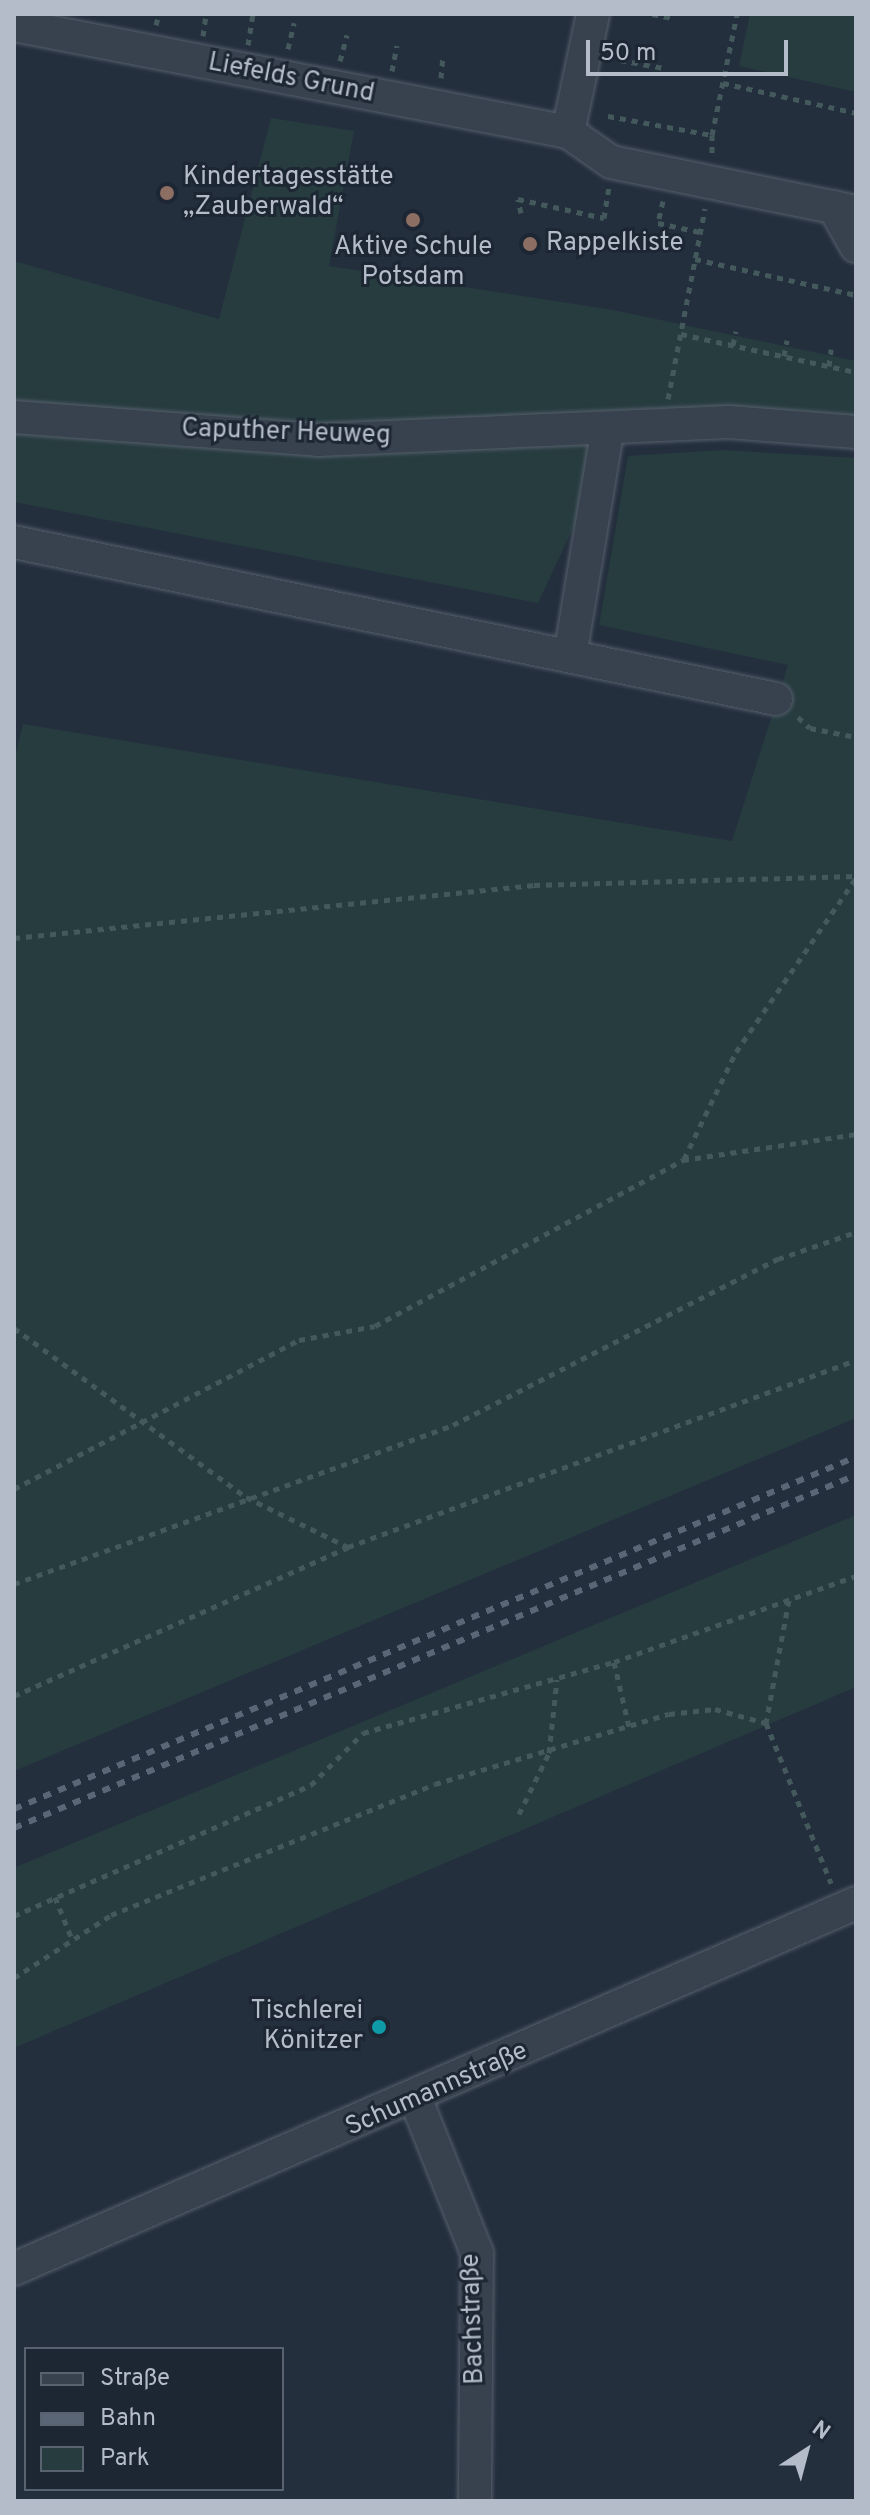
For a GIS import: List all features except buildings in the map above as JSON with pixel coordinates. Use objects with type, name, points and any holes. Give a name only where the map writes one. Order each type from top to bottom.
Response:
[{"type":"street","points":[[568,132],[593,14]]},
{"type":"street","name":"Liefelds Grund","points":[[14,25],[568,132],[611,162],[711,174],[845,210],[856,246]]},
{"type":"street","name":"Caputher Heuweg","points":[[14,417],[318,440],[607,432],[729,422],[856,432]]},
{"type":"street","points":[[570,656],[607,432]]},
{"type":"street","points":[[14,542],[776,699]]},
{"type":"street","name":"Schumannstraße","points":[[14,2269],[416,2100],[848,1906]]},
{"type":"street","name":"Bachstraße","points":[[416,2100],[477,2253],[475,2501]]},
{"type":"path","points":[[205,23],[206,14]]},
{"type":"path","points":[[652,14],[673,18]]},
{"type":"path","points":[[663,428],[711,174],[712,135],[737,14]]},
{"type":"path","points":[[290,38],[294,23]]},
{"type":"path","points":[[343,51],[347,35]]},
{"type":"path","points":[[393,62],[397,45]]},
{"type":"path","points":[[442,72],[443,55]]},
{"type":"path","points":[[620,60],[663,68]]},
{"type":"path","points":[[723,83],[856,113]]},
{"type":"path","points":[[608,116],[712,135]]},
{"type":"path","points":[[521,213],[518,199],[604,218],[609,187]]},
{"type":"path","points":[[663,200],[658,223],[700,232]]},
{"type":"path","points":[[695,259],[856,295]]},
{"type":"path","points":[[733,345],[736,331]]},
{"type":"path","points":[[681,334],[856,372]]},
{"type":"path","points":[[784,356],[787,340]]},
{"type":"path","points":[[829,366],[831,349]]},
{"type":"path","points":[[776,699],[810,728],[856,737]]},
{"type":"path","points":[[14,938],[534,885],[856,877]]},
{"type":"path","points":[[683,1160],[736,1052],[856,877]]},
{"type":"path","points":[[14,1489],[299,1340],[375,1326],[683,1160],[856,1134]]},
{"type":"path","points":[[14,1584],[246,1497],[453,1425],[778,1259],[856,1232]]},
{"type":"path","points":[[14,1328],[246,1497],[348,1547]]},
{"type":"path","points":[[14,1696],[348,1547],[856,1360]]},
{"type":"path","points":[[14,1916],[311,1785],[363,1733],[614,1662],[856,1576]]},
{"type":"path","points":[[790,1599],[766,1723],[848,1906]]},
{"type":"path","points":[[614,1662],[629,1727]]},
{"type":"path","points":[[519,1814],[549,1753],[557,1679]]},
{"type":"path","points":[[14,1978],[111,1915],[435,1784],[629,1727],[715,1709],[766,1723]]},
{"type":"path","points":[[55,1897],[72,1939]]},
{"type":"green space","points":[[750,14],[856,14],[856,92],[739,66]]},
{"type":"green space","points":[[271,118],[354,131],[329,266],[613,310],[856,361],[856,421],[623,421],[538,603],[14,502],[14,261],[219,319]]},
{"type":"green space","points":[[722,450],[856,458],[856,1418],[14,1771],[14,761],[23,724],[732,841],[788,665],[599,625],[628,456]]},
{"type":"green space","points":[[856,1515],[856,1687],[14,2048],[14,1868]]},
{"type":"railway","points":[[14,1809],[856,1457]]},
{"type":"railway","points":[[14,1828],[856,1475]]},
{"type":"place","name":"Kindertagesstätte „Zauberwald“","points":[[167,193]]},
{"type":"place","name":"Aktive Schule Potsdam","points":[[413,220]]},
{"type":"place","name":"Rappelkiste","points":[[530,244]]},
{"type":"place","name":"Tischlerei Könitzer","points":[[379,2027]]}]
